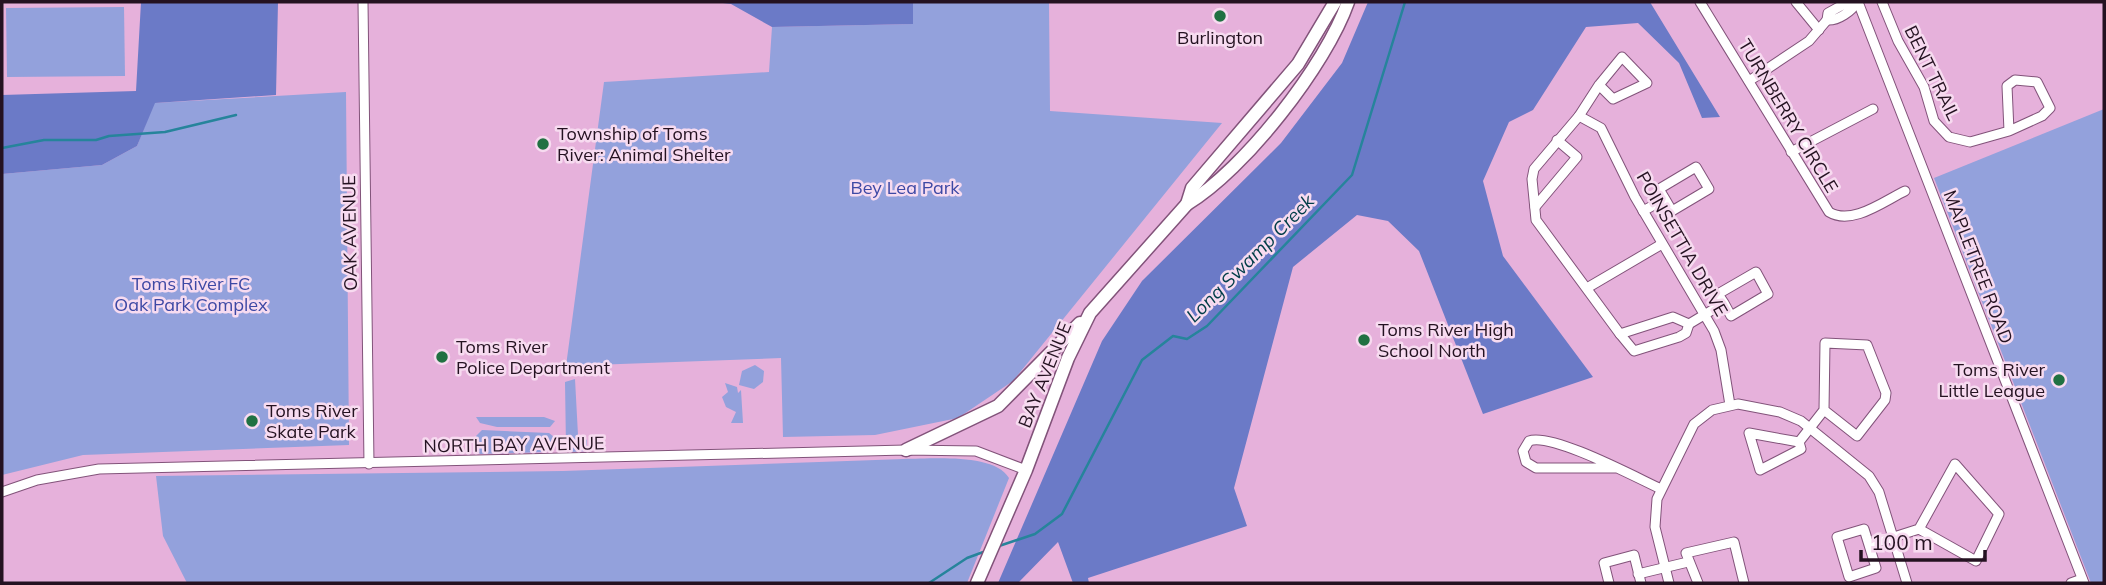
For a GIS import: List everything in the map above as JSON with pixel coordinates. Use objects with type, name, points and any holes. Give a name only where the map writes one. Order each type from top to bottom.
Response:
[{"type":"main road","name":"BAY AVENUE","points":[[1187,204],[1192,188],[1298,64],[1335,2]]},
{"type":"main road","name":"BAY AVENUE","points":[[977,583],[1026,470],[1068,358],[1090,313],[1187,204],[1201,196],[1236,162],[1295,97],[1331,44],[1348,2]]},
{"type":"main road","points":[[906,450],[998,406],[1090,313]]},
{"type":"street","name":"OAK AVENUE","points":[[363,2],[369,464]]},
{"type":"street","name":"TURNBERRY CIRCLE","points":[[1700,2],[1822,203],[1834,215],[1855,215],[1905,191]]},
{"type":"street","points":[[1796,2],[1819,30]]},
{"type":"street","points":[[1749,81],[1809,41],[1827,20],[1828,13],[1848,2]]},
{"type":"street","points":[[1827,20],[1833,21],[1852,10],[1857,2]]},
{"type":"street","name":"MAPLETREE ROAD","points":[[1857,2],[2083,581]]},
{"type":"street","name":"BENT TRAIL","points":[[1882,2],[1898,41],[1924,87],[1934,121],[1944,133],[1970,142],[2008,131],[2042,116],[2050,108],[2037,82],[2015,80],[2007,86],[2008,131]]},
{"type":"street","points":[[1599,85],[1613,99],[1647,83],[1622,57],[1599,85],[1579,116],[1534,169],[1536,220],[1634,351],[1679,337],[1686,333],[1689,324],[1724,303]]},
{"type":"street","points":[[1791,152],[1872,109]]},
{"type":"street","name":"POINSETTIA DRIVE","points":[[1579,116],[1601,128],[1643,211],[1704,315],[1721,350],[1730,405]]},
{"type":"street","points":[[1535,207],[1577,157],[1557,140]]},
{"type":"street","points":[[1696,167],[1709,189],[1672,211],[1665,199],[1659,189],[1696,167]]},
{"type":"street","points":[[1643,211],[1665,199]]},
{"type":"street","points":[[1587,288],[1662,244]]},
{"type":"street","points":[[1756,272],[1768,294],[1731,316],[1724,303],[1718,294],[1756,272]]},
{"type":"street","points":[[1620,334],[1673,317],[1689,324]]},
{"type":"street","points":[[1799,442],[1824,410],[1825,343],[1867,345],[1886,393],[1885,400],[1857,436],[1824,410]]},
{"type":"street","points":[[1669,583],[1654,519],[1661,489],[1694,424],[1712,410],[1730,405],[1780,412],[1810,428],[1875,483],[1907,583]]},
{"type":"street","points":[[1751,432],[1799,442],[1801,449],[1760,470],[1749,433],[1751,432]]},
{"type":"street","points":[[1616,468],[1536,468],[1526,462],[1523,451],[1529,441],[1541,438],[1616,468],[1661,489]]},
{"type":"street","name":"NORTH BAY AVENUE","points":[[2,492],[37,481],[99,470],[906,450],[976,451],[1026,470]]},
{"type":"street","points":[[1869,545],[1919,529],[1955,464],[1999,514],[1976,561],[1919,529]]},
{"type":"street","points":[[1864,529],[1869,545],[1876,568],[1849,577],[1837,537],[1864,529]]},
{"type":"street","points":[[1698,583],[1686,553],[1734,542],[1744,583]]},
{"type":"street","points":[[1609,583],[1604,563],[1634,555],[1640,579],[1665,567],[1688,562]]},
{"type":"street","points":[[2071,583],[2083,581]]},
{"type":"green space","name":"Bey Lea Park","points":[[913,2],[1049,2],[1050,111],[1222,123],[1013,381],[958,418],[875,435],[783,437],[781,358],[566,366],[604,82],[769,72],[772,27],[913,24]]},
{"type":"green space","points":[[124,7],[125,76],[7,77],[6,8]]},
{"type":"green space","name":"Toms River FC Oak Park Complex","points":[[346,92],[349,445],[83,455],[2,475],[2,174],[102,165],[137,146],[154,103]]},
{"type":"green space","name":"Toms River Little League","points":[[2104,109],[2104,583],[2091,583],[1934,178]]},
{"type":"green space","points":[[755,365],[764,371],[763,382],[754,389],[739,385],[742,371]]},
{"type":"green space","points":[[575,379],[578,435],[587,440],[587,451],[571,452],[566,447],[565,382]]},
{"type":"green space","points":[[725,383],[737,387],[738,393],[741,390],[743,423],[731,423],[736,412],[726,407],[722,397],[728,392]]},
{"type":"green space","points":[[476,417],[544,417],[555,421],[550,427],[497,427],[480,423]]},
{"type":"green space","points":[[482,430],[549,433],[554,437],[554,447],[546,452],[480,454],[476,449],[476,436]]},
{"type":"green space","points":[[946,458],[977,461],[990,464],[1009,478],[967,583],[187,583],[163,536],[156,476],[563,471]]},
{"type":"shaded area","points":[[141,2],[278,2],[276,95],[155,103],[137,146],[102,165],[2,174],[2,95],[136,91]]},
{"type":"shaded area","points":[[715,2],[913,2],[913,24],[772,27],[731,4]]},
{"type":"shaded area","points":[[1368,2],[1650,2],[1720,117],[1702,118],[1679,63],[1638,23],[1586,27],[1533,110],[1509,122],[1483,181],[1503,256],[1593,377],[1483,414],[1419,251],[1388,221],[1357,215],[1293,267],[1234,488],[1247,526],[1088,578],[1089,583],[1073,583],[1058,542],[1018,583],[998,583],[1102,341],[1142,281],[1281,143],[1342,63]]},
{"type":"waterway","name":"Long Swamp Creek","points":[[999,546],[1035,534],[1062,514],[1142,360],[1173,336],[1187,339],[1207,326],[1352,175],[1405,2]]},
{"type":"waterway","points":[[2,148],[44,140],[96,140],[109,136],[165,132],[236,115]]},
{"type":"waterway","name":"Long Swamp Creek","points":[[929,583],[967,558],[986,551]]},
{"type":"place","name":"Burlington","points":[[1220,16]]},
{"type":"place","name":"Township of Toms River: Animal Shelter","points":[[543,144]]},
{"type":"place","name":"Toms River High School North","points":[[1364,340]]},
{"type":"place","name":"Toms River Police Department","points":[[442,357]]},
{"type":"place","name":"Toms River Little League","points":[[2059,380]]},
{"type":"place","name":"Toms River Skate Park","points":[[252,421]]}]
